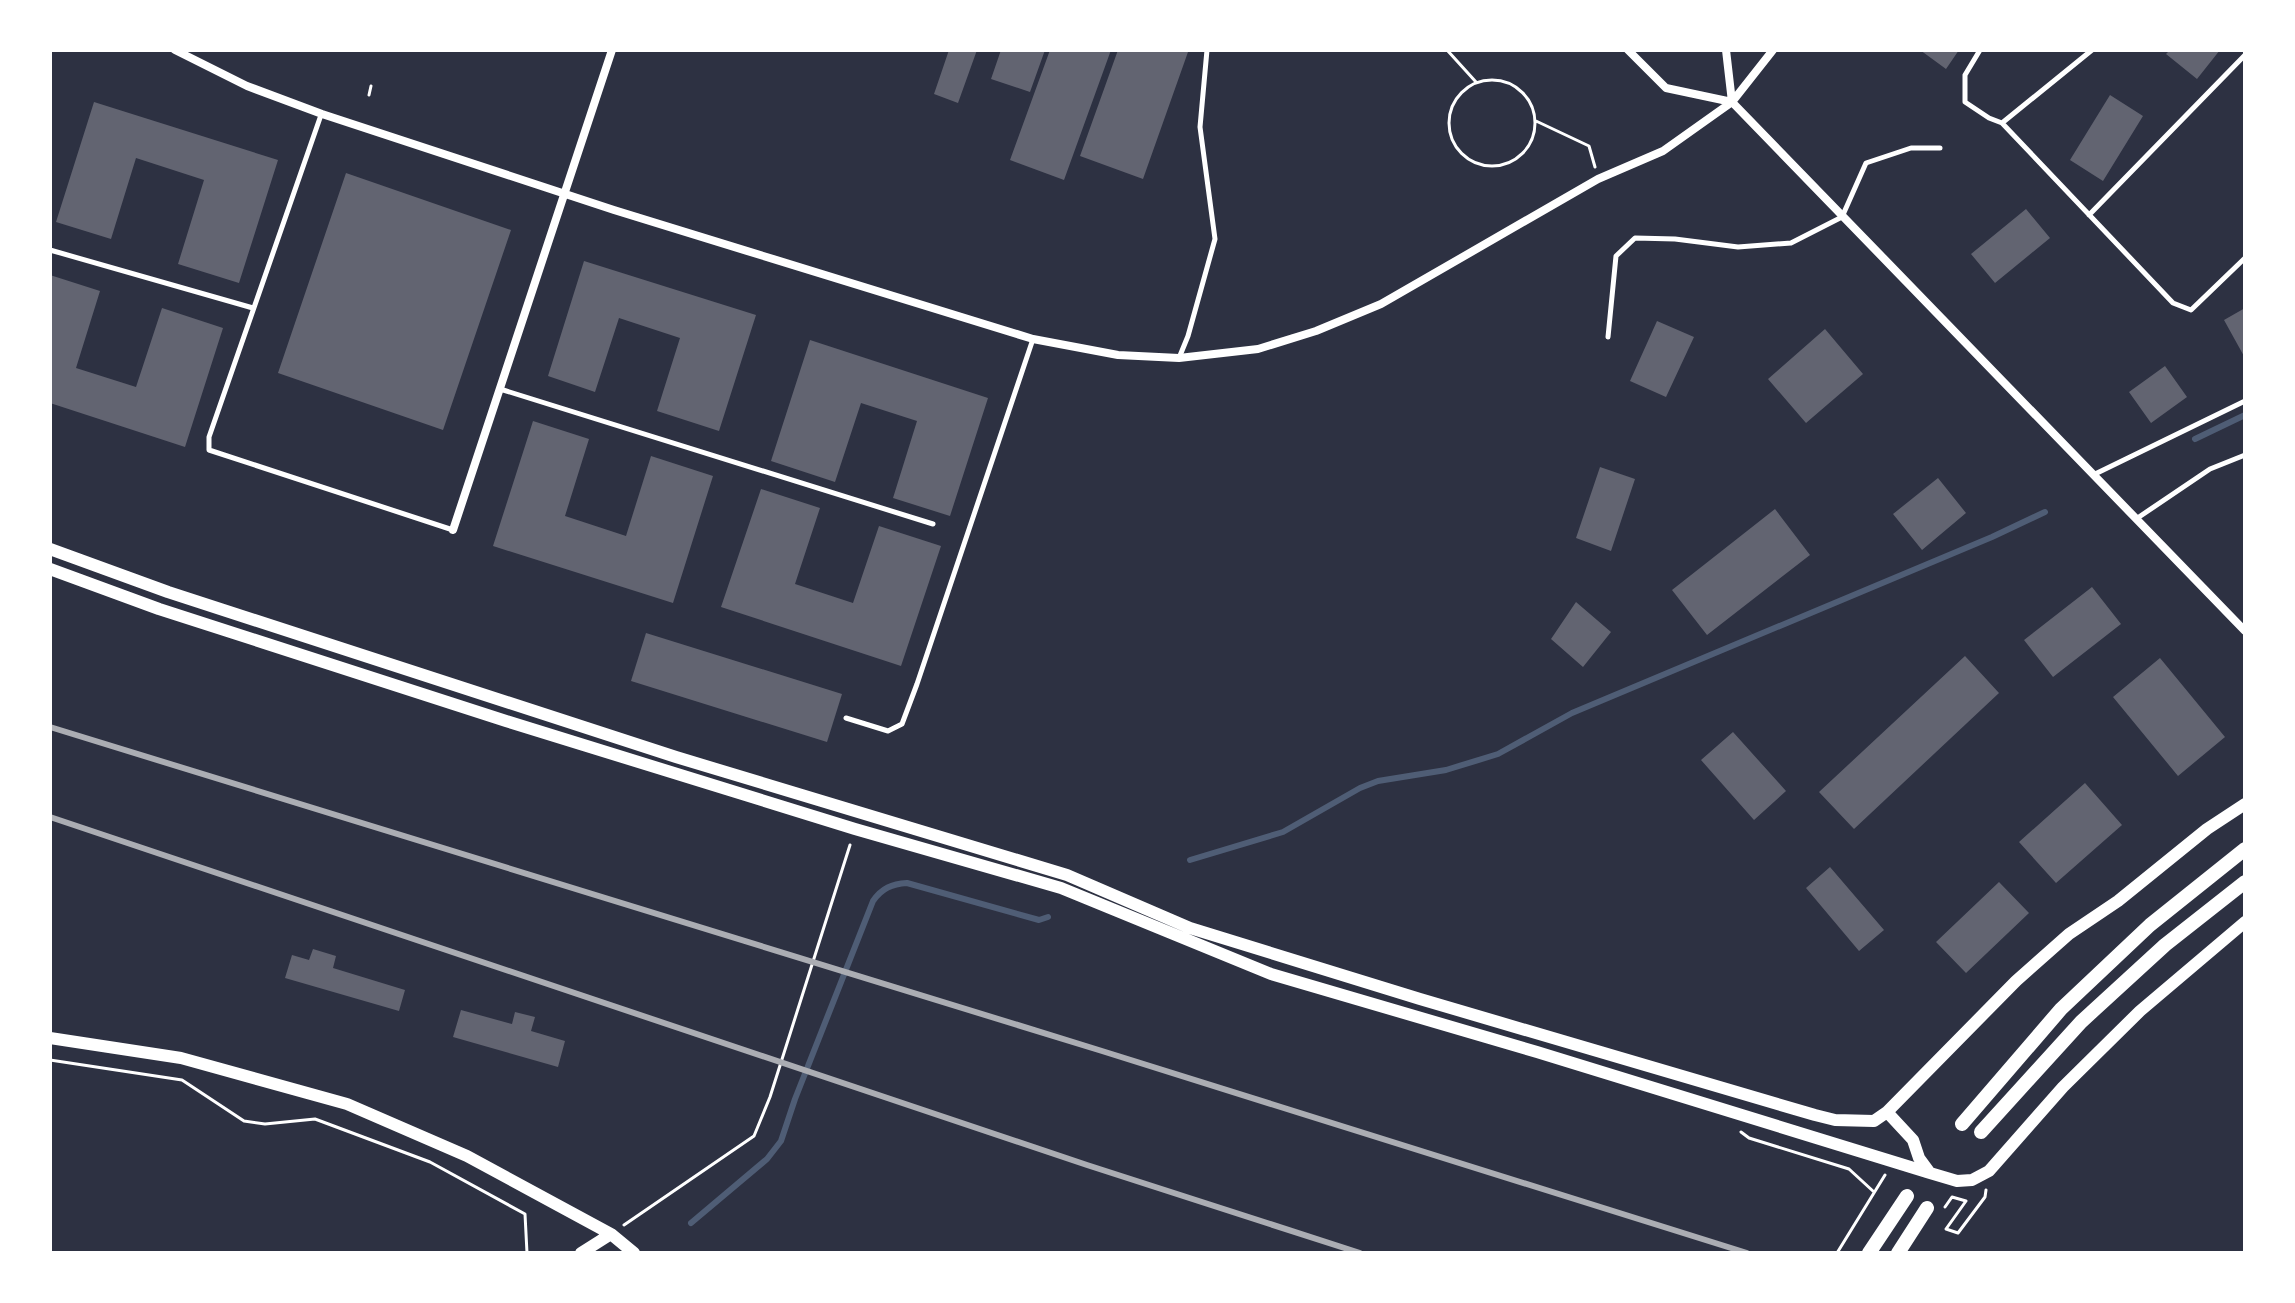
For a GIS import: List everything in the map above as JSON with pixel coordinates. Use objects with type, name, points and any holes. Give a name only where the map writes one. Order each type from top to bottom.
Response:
[{"type":"main road","points":[[1962,1124],[2061,1009],[2150,925],[2245,849]]},
{"type":"main road","points":[[1981,1132],[2081,1022],[2165,945],[2245,882]]},
{"type":"main road","points":[[1869,1253],[1907,1196]]},
{"type":"main road","points":[[1898,1253],[1927,1208]]},
{"type":"street","points":[[175,50],[247,86],[322,114],[563,193],[1033,339],[1118,355],[1179,358],[1258,349],[1316,331],[1381,304],[1598,179],[1663,151],[1732,102],[1773,50]]},
{"type":"street","points":[[453,530],[612,50]]},
{"type":"street","points":[[1628,50],[1666,88],[1732,102],[2245,631]]},
{"type":"street","points":[[1726,50],[1732,102]]},
{"type":"street","points":[[50,549],[198,602],[676,757],[1067,875],[1190,928],[1825,1118],[1874,1121],[1887,1112],[2016,981],[2069,934],[2129,892],[2207,829],[2245,804]]},
{"type":"street","points":[[50,569],[159,609],[363,676],[855,829],[1061,888],[1271,974],[1957,1181],[1972,1180],[1989,1171],[2063,1087],[2140,1011],[2245,922]]},
{"type":"street","points":[[50,1038],[181,1058],[347,1104],[467,1156],[611,1234],[634,1253]]},
{"type":"street","points":[[1887,1112],[1913,1140],[1919,1158],[1930,1173]]},
{"type":"street","points":[[581,1253],[611,1234]]},
{"type":"street","points":[[592,1253],[611,1234]]},
{"type":"lane","points":[[1179,358],[1215,239],[1200,127],[1207,50]]},
{"type":"lane","points":[[1980,50],[1965,75],[1965,102],[2002,123],[2173,303],[2191,310],[2245,258]]},
{"type":"lane","points":[[2002,123],[2092,50]]},
{"type":"lane","points":[[2089,215],[2245,55]]},
{"type":"lane","points":[[322,114],[209,437],[209,450],[453,530]]},
{"type":"lane","points":[[1608,337],[1616,256],[1635,238],[1675,239],[1738,247],[1791,243],[1842,217],[1866,163],[1911,148],[1940,148]]},
{"type":"lane","points":[[50,250],[253,308]]},
{"type":"lane","points":[[846,718],[888,731],[902,724],[1033,339]]},
{"type":"lane","points":[[499,389],[933,524]]},
{"type":"lane","points":[[2092,475],[2245,401]]},
{"type":"lane","points":[[2135,519],[2210,469],[2245,455]]},
{"type":"path","points":[[1447,50],[1476,82]]},
{"type":"path","points":[[1489,79],[1503,80],[1516,86],[1533,108],[1536,121],[1534,136],[1527,149],[1516,159],[1489,167],[1463,155],[1449,129],[1455,101],[1476,82],[1489,79]]},
{"type":"path","points":[[369,95],[371,86]]},
{"type":"path","points":[[1536,121],[1589,146],[1598,179]]},
{"type":"path","points":[[611,1234],[754,1136],[770,1097],[855,829]]},
{"type":"path","points":[[50,1060],[182,1080],[244,1121],[265,1124],[315,1119],[430,1162],[525,1214],[527,1253]]},
{"type":"path","points":[[1738,1130],[1749,1138],[1849,1169],[1874,1192]]},
{"type":"path","points":[[1944,1208],[1952,1197],[1966,1201],[1946,1229],[1958,1233],[1985,1197],[1989,1171]]},
{"type":"path","points":[[1837,1253],[1885,1175]]},
{"type":"building","points":[[949,50],[977,50],[958,103],[934,94]]},
{"type":"building","points":[[1001,50],[1045,50],[1030,92],[991,79]]},
{"type":"building","points":[[1050,50],[1111,50],[1064,180],[1010,160]]},
{"type":"building","points":[[1118,50],[1188,52],[1143,179],[1080,156]]},
{"type":"building","points":[[1920,50],[1959,50],[1946,69]]},
{"type":"building","points":[[2170,50],[2220,50],[2197,79],[2166,54]]},
{"type":"building","points":[[2110,95],[2143,116],[2103,181],[2070,160]]},
{"type":"building","points":[[94,102],[278,160],[239,283],[178,264],[204,180],[136,158],[111,239],[56,222]]},
{"type":"building","points":[[346,173],[511,230],[443,430],[278,373]]},
{"type":"building","points":[[2026,209],[2050,238],[1995,283],[1971,254]]},
{"type":"building","points":[[584,261],[756,315],[719,431],[657,411],[680,338],[619,318],[595,392],[548,376]]},
{"type":"building","points":[[50,275],[100,291],[76,368],[136,387],[162,308],[223,328],[185,447],[50,403]]},
{"type":"building","points":[[2245,308],[2245,358],[2224,320]]},
{"type":"building","points":[[1657,321],[1694,337],[1666,397],[1630,381]]},
{"type":"building","points":[[1825,329],[1863,374],[1806,423],[1768,379]]},
{"type":"building","points":[[810,340],[988,398],[950,516],[893,498],[917,421],[861,403],[835,482],[771,461]]},
{"type":"building","points":[[2165,366],[2187,397],[2151,423],[2129,392]]},
{"type":"building","points":[[533,421],[589,439],[565,516],[626,536],[651,456],[713,476],[673,603],[493,546]]},
{"type":"building","points":[[1600,467],[1635,479],[1611,551],[1576,538]]},
{"type":"building","points":[[1938,478],[1966,513],[1922,550],[1893,514]]},
{"type":"building","points":[[761,489],[820,508],[795,584],[853,603],[879,526],[941,546],[901,666],[721,607]]},
{"type":"building","points":[[1775,509],[1810,555],[1707,635],[1672,590]]},
{"type":"building","points":[[2092,587],[2121,624],[2053,677],[2024,640]]},
{"type":"building","points":[[1576,602],[1611,632],[1583,667],[1551,639]]},
{"type":"building","points":[[646,633],[842,694],[827,742],[631,681]]},
{"type":"building","points":[[1965,656],[1999,693],[1854,829],[1819,792]]},
{"type":"building","points":[[2160,658],[2225,737],[2178,776],[2113,697]]},
{"type":"building","points":[[1733,732],[1786,791],[1754,820],[1701,760]]},
{"type":"building","points":[[2085,783],[2122,825],[2056,883],[2019,842]]},
{"type":"building","points":[[1830,867],[1884,930],[1859,951],[1806,888]]},
{"type":"building","points":[[1999,882],[2029,913],[1966,973],[1936,942]]},
{"type":"building","points":[[313,949],[336,956],[333,968],[405,990],[399,1011],[285,978],[292,955],[309,960]]},
{"type":"building","points":[[461,1010],[512,1024],[515,1012],[535,1017],[531,1031],[565,1041],[558,1067],[453,1037]]},
{"type":"waterway","points":[[2195,439],[2245,415]]},
{"type":"waterway","points":[[1190,860],[1283,832],[1378,781],[1446,770],[1498,754],[1572,713],[2045,512]]},
{"type":"waterway","points":[[691,1223],[767,1159],[781,1141],[873,901],[880,893],[907,883],[1039,920],[1048,917]]},
{"type":"railway","points":[[50,727],[1747,1253]]},
{"type":"railway","points":[[50,817],[1087,1165],[1360,1253]]}]
